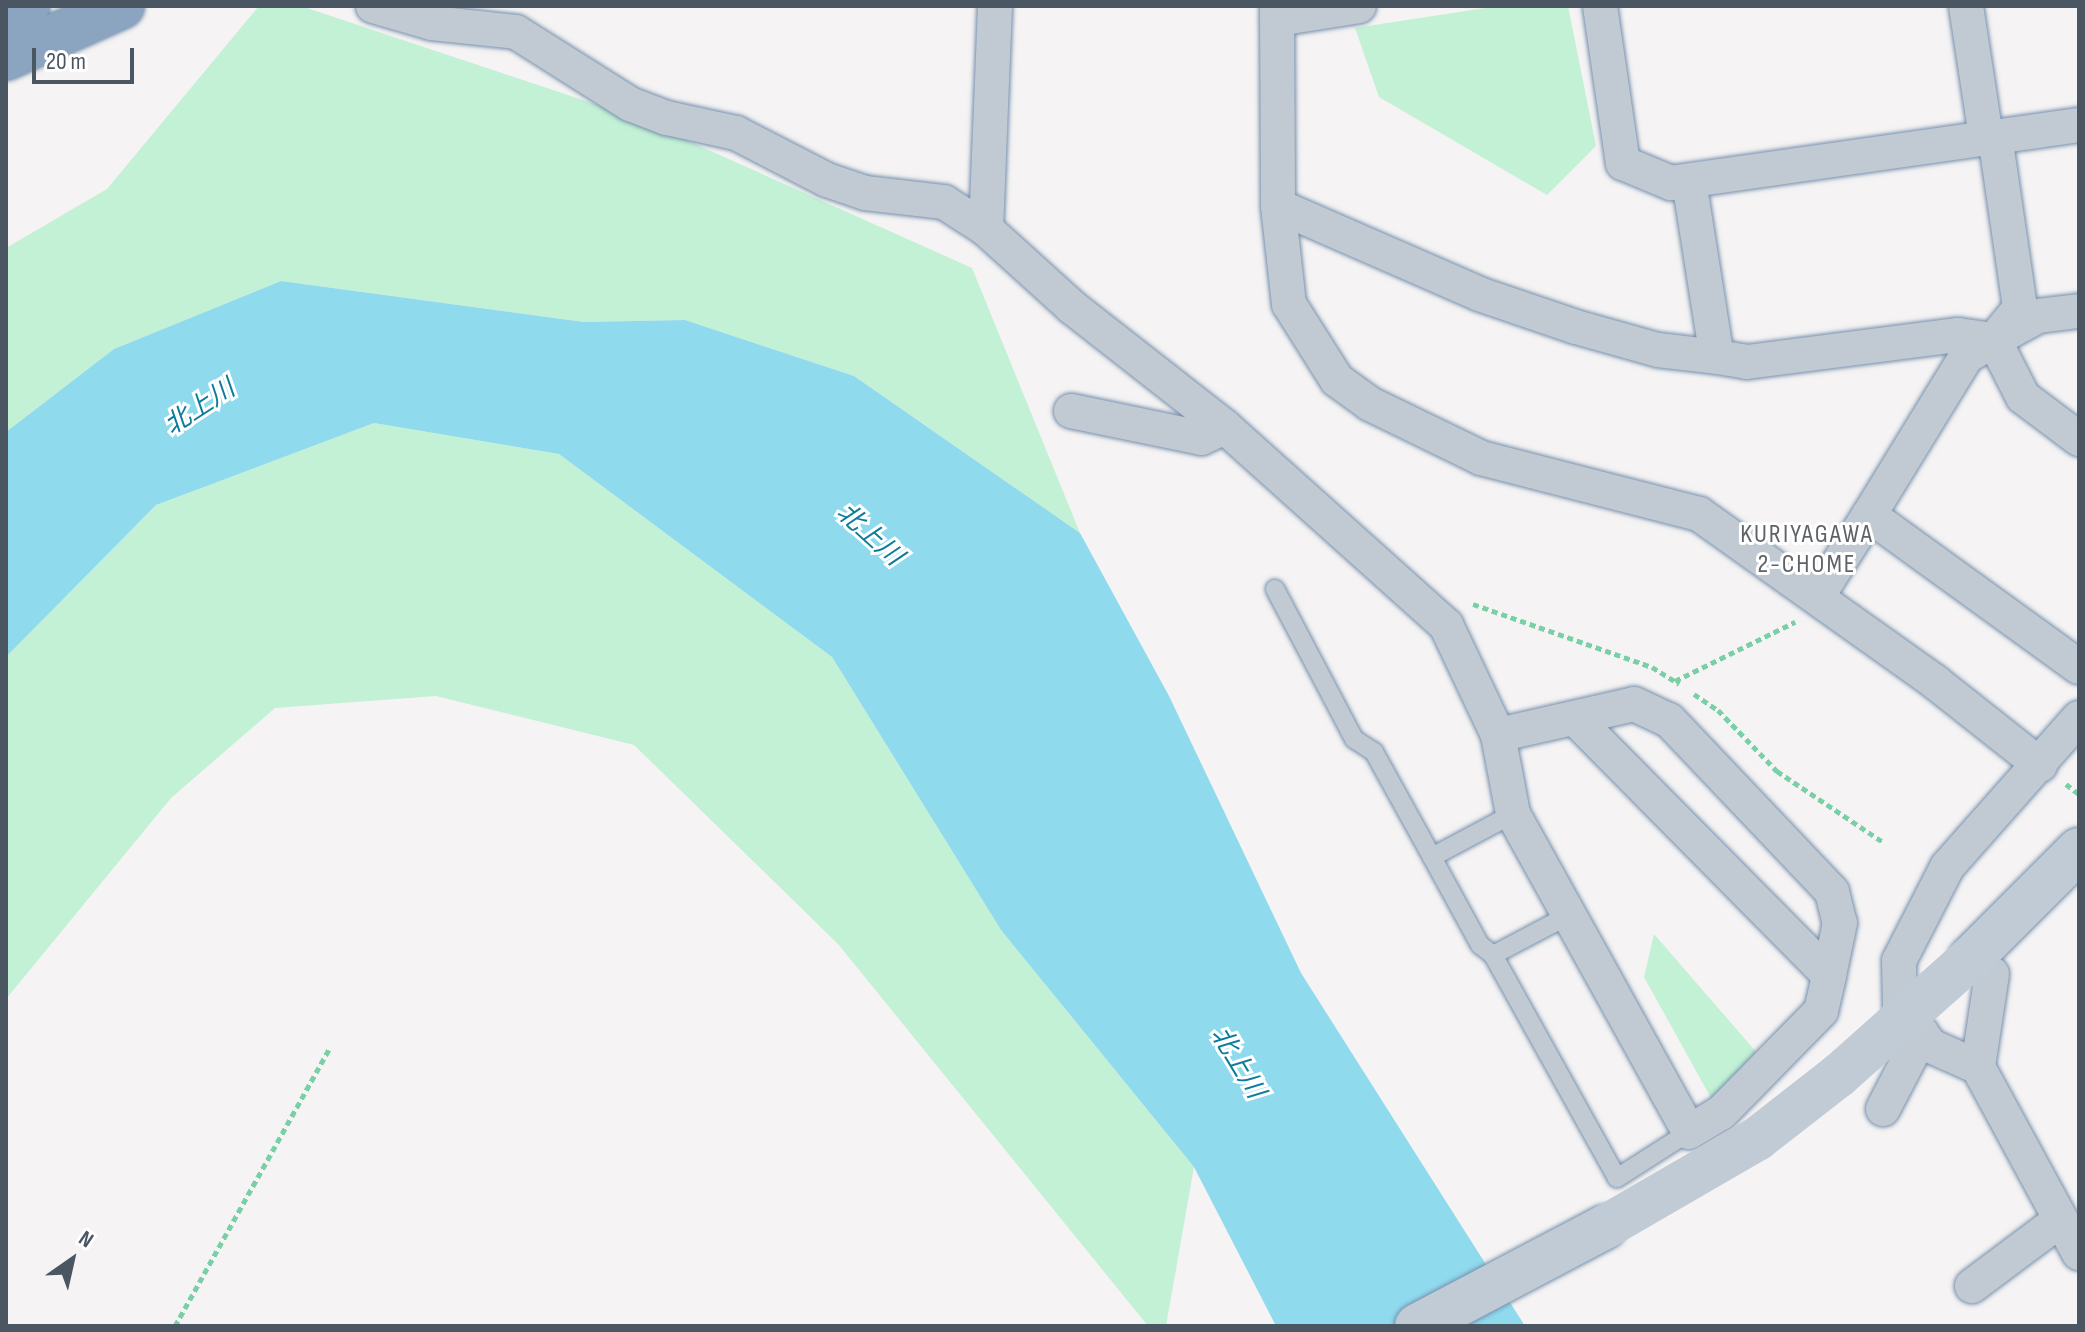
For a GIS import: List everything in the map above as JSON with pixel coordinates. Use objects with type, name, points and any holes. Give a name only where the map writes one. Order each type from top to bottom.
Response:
[{"type":"highway","points":[[6,15],[27,6]]},
{"type":"highway","points":[[6,58],[122,6]]},
{"type":"street","points":[[373,6],[432,23],[516,32],[630,104],[667,118],[736,133],[827,180],[865,193],[944,202],[986,229],[1072,307],[1225,427],[1420,598],[1446,625],[1498,735],[1513,814],[1689,1132],[1721,1113],[1821,1011],[1840,923],[1832,892],[1669,720],[1634,704],[1498,735]]},
{"type":"street","points":[[986,229],[995,6]]},
{"type":"street","points":[[1359,6],[1277,12],[1278,206],[1289,304],[1337,380],[1370,404],[1481,458],[1699,514],[2040,765]]},
{"type":"street","points":[[1600,6],[1623,163],[1671,183],[2079,125]]},
{"type":"street","points":[[1966,6],[2020,308],[1994,340]]},
{"type":"street","points":[[1689,181],[1717,357]]},
{"type":"street","points":[[1278,206],[1479,294],[1658,350],[1747,362],[1958,335],[1994,340]]},
{"type":"street","points":[[1822,602],[1869,515],[1966,357],[2038,316],[2079,311]]},
{"type":"street","points":[[1994,340],[2023,397],[2079,439]]},
{"type":"street","points":[[1071,411],[1201,438],[1225,427]]},
{"type":"street","points":[[1869,515],[2079,667]]},
{"type":"street","points":[[1575,718],[1829,975]]},
{"type":"street","points":[[1978,1067],[1931,1046],[1900,1007],[1899,961],[1913,925],[1947,867],[2079,718]]},
{"type":"street","points":[[1417,1326],[1677,1189],[1757,1139],[1838,1076],[1948,978],[2079,850]]},
{"type":"street","points":[[1992,974],[1978,1067],[2079,1253]]},
{"type":"street","points":[[1883,1109],[1922,1034]]},
{"type":"street","points":[[1972,1286],[2059,1221]]},
{"type":"lane","points":[[1275,589],[1354,739],[1374,752],[1480,945],[1493,955],[1617,1178],[1689,1132]]},
{"type":"lane","points":[[1432,857],[1513,814]]},
{"type":"lane","points":[[1493,955],[1569,915]]},
{"type":"path","points":[[1420,598],[1485,605],[1652,667],[1718,710],[1777,771],[1883,842]]},
{"type":"path","points":[[1674,681],[1822,602]]},
{"type":"path","points":[[1669,720],[1674,681]]},
{"type":"path","points":[[175,1326],[330,1047]]},
{"type":"green space","points":[[259,6],[301,6],[637,118],[972,268],[1080,533],[854,376],[685,320],[584,322],[281,281],[114,349],[6,432],[6,248],[107,189]]},
{"type":"green space","points":[[1498,6],[1568,6],[1596,146],[1547,195],[1379,97],[1355,28]]},
{"type":"green space","points":[[374,423],[559,454],[832,657],[1001,930],[1194,1167],[1166,1326],[1148,1326],[838,944],[634,745],[436,696],[275,708],[171,798],[6,999],[6,657],[156,505]]},
{"type":"green space","points":[[1654,934],[1758,1054],[1711,1098],[1644,977]]},
{"type":"water","name":"北上川","points":[[281,281],[584,322],[685,320],[854,376],[1080,533],[1169,696],[1301,973],[1525,1326],[1276,1326],[1194,1167],[1001,930],[832,657],[559,454],[374,423],[156,505],[6,657],[6,432],[114,349]]},
{"type":"district","name":"KURIYAGAWA 2-CHOME","points":[[1807,550]]}]
